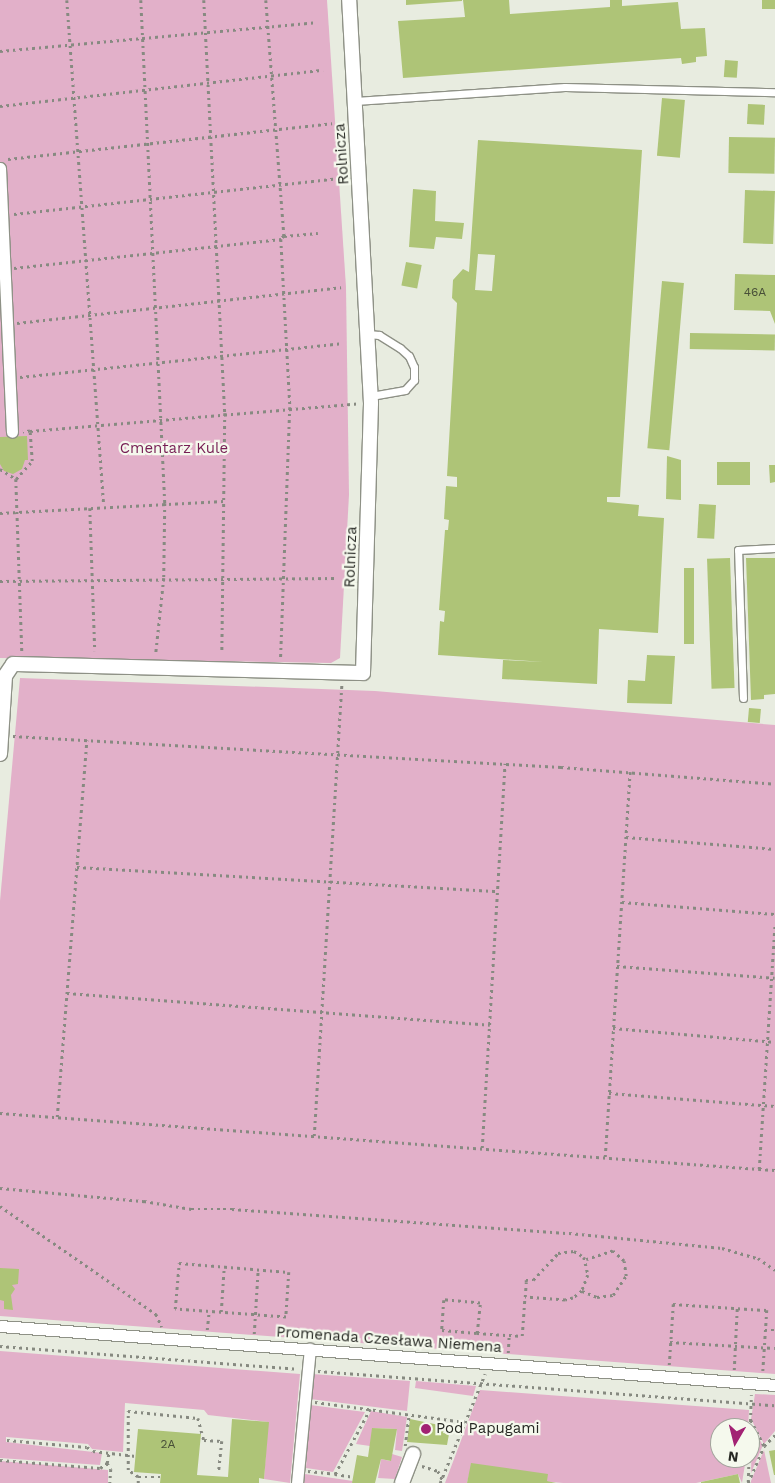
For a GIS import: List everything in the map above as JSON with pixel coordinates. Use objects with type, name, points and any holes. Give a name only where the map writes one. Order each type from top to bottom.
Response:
[{"type":"street","name":"Rolnicza","points":[[22,664],[363,673],[370,400],[349,0]]},
{"type":"street","points":[[0,168],[12,432]]},
{"type":"street","points":[[0,754],[5,676],[9,666],[22,664]]},
{"type":"street","name":"Promenada Czesława Niemena","points":[[0,1326],[775,1384]]},
{"type":"street","points":[[297,1483],[306,1370],[310,1350]]},
{"type":"street","points":[[402,1483],[411,1458]]},
{"type":"lane","points":[[355,101],[566,87],[775,92]]},
{"type":"lane","points":[[368,334],[379,335],[400,348],[410,356],[414,367],[414,380],[405,390],[370,400]]},
{"type":"lane","points":[[743,698],[738,550],[775,548]]},
{"type":"path","points":[[67,0],[104,506]]},
{"type":"path","points":[[141,0],[160,362],[165,503],[164,578],[156,653]]},
{"type":"path","points":[[204,0],[222,299],[226,413],[222,653]]},
{"type":"path","points":[[266,0],[283,237],[290,407],[285,577],[280,660]]},
{"type":"path","points":[[0,52],[268,25],[316,22]]},
{"type":"path","points":[[0,106],[272,74],[323,70]]},
{"type":"path","points":[[0,160],[149,144],[212,134],[332,123]]},
{"type":"path","points":[[2,216],[83,208],[279,183],[332,179]]},
{"type":"path","points":[[4,269],[318,233]]},
{"type":"path","points":[[7,323],[341,287]]},
{"type":"path","points":[[9,378],[342,343]]},
{"type":"path","points":[[12,432],[370,400]]},
{"type":"path","points":[[22,664],[16,479],[32,461],[30,431]]},
{"type":"path","points":[[0,469],[16,479]]},
{"type":"path","points":[[0,512],[224,501]]},
{"type":"path","points":[[90,507],[94,651]]},
{"type":"path","points":[[0,581],[92,578],[336,578]]},
{"type":"path","points":[[314,1136],[339,755],[342,673]]},
{"type":"path","points":[[1,735],[505,764],[775,784]]},
{"type":"path","points":[[57,1117],[87,740]]},
{"type":"path","points":[[482,1148],[505,764]]},
{"type":"path","points":[[605,1158],[630,772]]},
{"type":"path","points":[[626,837],[775,849]]},
{"type":"path","points":[[77,867],[498,891]]},
{"type":"path","points":[[622,902],[775,914]]},
{"type":"path","points":[[758,1168],[775,924]]},
{"type":"path","points":[[618,966],[775,978]]},
{"type":"path","points":[[67,993],[490,1025]]},
{"type":"path","points":[[614,1028],[775,1042]]},
{"type":"path","points":[[609,1093],[775,1106]]},
{"type":"path","points":[[0,1113],[775,1170]]},
{"type":"path","points":[[0,1188],[144,1201],[191,1209],[232,1209],[569,1233],[722,1248],[758,1258],[775,1270]]},
{"type":"path","points":[[0,1206],[156,1314],[167,1338]]},
{"type":"path","points":[[478,1333],[480,1303],[444,1300],[442,1330],[478,1333],[522,1336],[526,1280],[533,1280],[558,1253],[574,1251],[586,1260],[588,1275],[582,1291],[565,1300],[525,1297]]},
{"type":"path","points":[[582,1291],[597,1297],[613,1296],[626,1276],[624,1261],[613,1251],[586,1260]]},
{"type":"path","points":[[179,1263],[224,1267],[289,1272],[286,1317],[175,1309],[179,1263]]},
{"type":"path","points":[[221,1312],[224,1267]]},
{"type":"path","points":[[254,1331],[258,1269]]},
{"type":"path","points":[[669,1361],[672,1304],[766,1310],[763,1368]]},
{"type":"path","points":[[734,1366],[737,1308]]},
{"type":"path","points":[[207,1327],[208,1312]]},
{"type":"path","points":[[765,1330],[775,1330]]},
{"type":"path","points":[[508,1348],[509,1335]]},
{"type":"path","points":[[670,1342],[775,1348]]},
{"type":"path","points":[[0,1346],[775,1405]]},
{"type":"path","points":[[440,1481],[490,1363]]},
{"type":"path","points":[[750,1418],[751,1383]]},
{"type":"path","points":[[303,1401],[465,1422]]},
{"type":"path","points":[[335,1474],[370,1409]]},
{"type":"path","points":[[160,1477],[138,1476],[128,1470],[128,1411],[198,1418],[204,1440],[222,1441],[219,1471]]},
{"type":"path","points":[[409,1415],[404,1452],[411,1458],[438,1471],[440,1481]]},
{"type":"path","points":[[748,1483],[764,1446],[775,1435]]},
{"type":"path","points":[[760,1438],[764,1446]]},
{"type":"path","points":[[7,1440],[87,1447],[136,1456]]},
{"type":"path","points":[[109,1452],[110,1483]]},
{"type":"path","points":[[0,1460],[100,1468],[108,1463]]},
{"type":"path","points":[[748,1483],[749,1468]]},
{"type":"path","points":[[298,1470],[353,1477]]},
{"type":"path","points":[[138,1476],[138,1483]]},
{"type":"path","points":[[440,1481],[444,1483]]},
{"type":"green space","name":"Cmentarz Kule","points":[[0,0],[327,0],[346,287],[349,495],[340,658],[331,663],[0,658]]},
{"type":"green space","points":[[20,678],[375,691],[775,725],[775,1374],[0,1316],[0,901]]},
{"type":"green space","points":[[0,1351],[300,1374],[290,1483],[264,1479],[268,1422],[208,1415],[204,1410],[125,1403],[123,1452],[92,1449],[88,1444],[6,1437],[6,1442],[102,1453],[100,1465],[0,1458]]},
{"type":"green space","points":[[312,1374],[410,1381],[407,1411],[310,1399]]},
{"type":"green space","points":[[416,1381],[476,1386],[473,1396],[415,1388]]},
{"type":"green space","points":[[480,1390],[749,1410],[749,1418],[710,1418],[710,1468],[744,1468],[742,1483],[738,1474],[696,1483],[563,1483],[469,1475],[467,1483],[445,1483]]},
{"type":"green space","points":[[755,1394],[775,1395],[775,1431],[764,1444],[760,1436],[760,1418],[751,1418]]},
{"type":"green space","points":[[310,1405],[365,1412],[333,1472],[306,1468]]},
{"type":"green space","points":[[371,1411],[407,1417],[402,1451],[395,1450],[397,1429],[373,1428],[370,1446],[356,1444]]},
{"type":"green space","points":[[760,1440],[763,1445],[760,1452]]},
{"type":"green space","points":[[764,1450],[771,1483],[751,1483],[756,1468],[760,1468],[760,1460]]},
{"type":"green space","points":[[392,1454],[402,1457],[395,1479],[378,1478],[381,1459],[390,1461]]},
{"type":"green space","points":[[0,1461],[108,1470],[108,1483],[0,1483]]},
{"type":"green space","points":[[305,1474],[353,1481],[352,1483],[304,1483]]},
{"type":"building","points":[[406,0],[462,0],[462,1],[406,5]]},
{"type":"building","points":[[463,0],[509,0],[510,14],[610,7],[610,0],[622,0],[622,6],[678,2],[681,29],[705,28],[707,56],[696,57],[696,62],[682,64],[681,58],[403,78],[398,21],[465,17]]},
{"type":"building","points":[[762,0],[775,0],[775,9],[762,9]]},
{"type":"building","points":[[725,60],[738,61],[737,78],[724,77]]},
{"type":"building","points":[[662,98],[685,100],[680,158],[657,156]]},
{"type":"building","points":[[748,104],[765,105],[764,125],[747,124]]},
{"type":"building","points":[[729,137],[775,138],[774,174],[728,173]]},
{"type":"building","points":[[478,140],[642,150],[620,497],[607,497],[607,502],[639,505],[638,516],[664,518],[658,633],[599,629],[597,684],[502,679],[503,660],[544,662],[438,655],[440,621],[444,622],[445,611],[439,610],[445,530],[448,530],[449,520],[444,519],[446,486],[457,487],[457,477],[447,476],[457,303],[452,298],[453,280],[463,269],[469,272]],"holes":[[[478,254],[495,255],[492,291],[475,290]]]},
{"type":"building","points":[[413,189],[436,191],[435,221],[464,223],[462,239],[436,237],[434,249],[409,247]]},
{"type":"building","points":[[745,190],[775,191],[773,244],[743,243]]},
{"type":"building","points":[[406,262],[422,265],[417,289],[401,286]]},
{"type":"building","points":[[735,274],[775,275],[775,324],[770,311],[734,310]]},
{"type":"building","points":[[662,281],[684,283],[669,450],[647,448]]},
{"type":"building","points":[[690,333],[775,334],[775,350],[690,349]]},
{"type":"building","points":[[27,436],[28,460],[25,460],[22,469],[13,474],[4,471],[0,464],[0,437]]},
{"type":"building","points":[[667,456],[681,460],[681,500],[666,499]]},
{"type":"building","points":[[717,462],[750,462],[750,485],[717,485]]},
{"type":"building","points":[[769,465],[775,465],[775,482],[770,483]]},
{"type":"building","points":[[699,504],[716,505],[714,539],[697,538]]},
{"type":"building","points":[[730,558],[735,688],[712,689],[707,559]]},
{"type":"building","points":[[746,558],[775,558],[775,694],[764,695],[764,699],[751,700]]},
{"type":"building","points":[[684,568],[694,568],[694,644],[684,644]]},
{"type":"building","points":[[647,655],[675,656],[672,704],[627,703],[628,680],[645,681]]},
{"type":"building","points":[[749,708],[761,709],[760,723],[748,722]]},
{"type":"building","points":[[0,1268],[19,1269],[18,1284],[12,1285],[15,1289],[11,1295],[13,1310],[4,1309],[4,1301],[0,1300]]},
{"type":"building","points":[[232,1419],[269,1422],[264,1479],[259,1478],[259,1483],[160,1483],[161,1474],[134,1472],[138,1429],[201,1434],[197,1475],[228,1477]]},
{"type":"building","name":"Pod Papugami","points":[[410,1419],[444,1426],[443,1433],[449,1434],[447,1445],[407,1442]]},
{"type":"building","points":[[372,1428],[397,1429],[391,1461],[381,1459],[375,1483],[352,1483],[357,1455],[368,1457]]},
{"type":"building","points":[[775,1450],[775,1475],[774,1475],[769,1451]]},
{"type":"building","points":[[471,1463],[548,1474],[547,1481],[556,1483],[467,1483]]},
{"type":"building","points":[[738,1474],[740,1483],[701,1483],[701,1482]]},
{"type":"place","name":"Pod Papugami","points":[[426,1429]]}]
